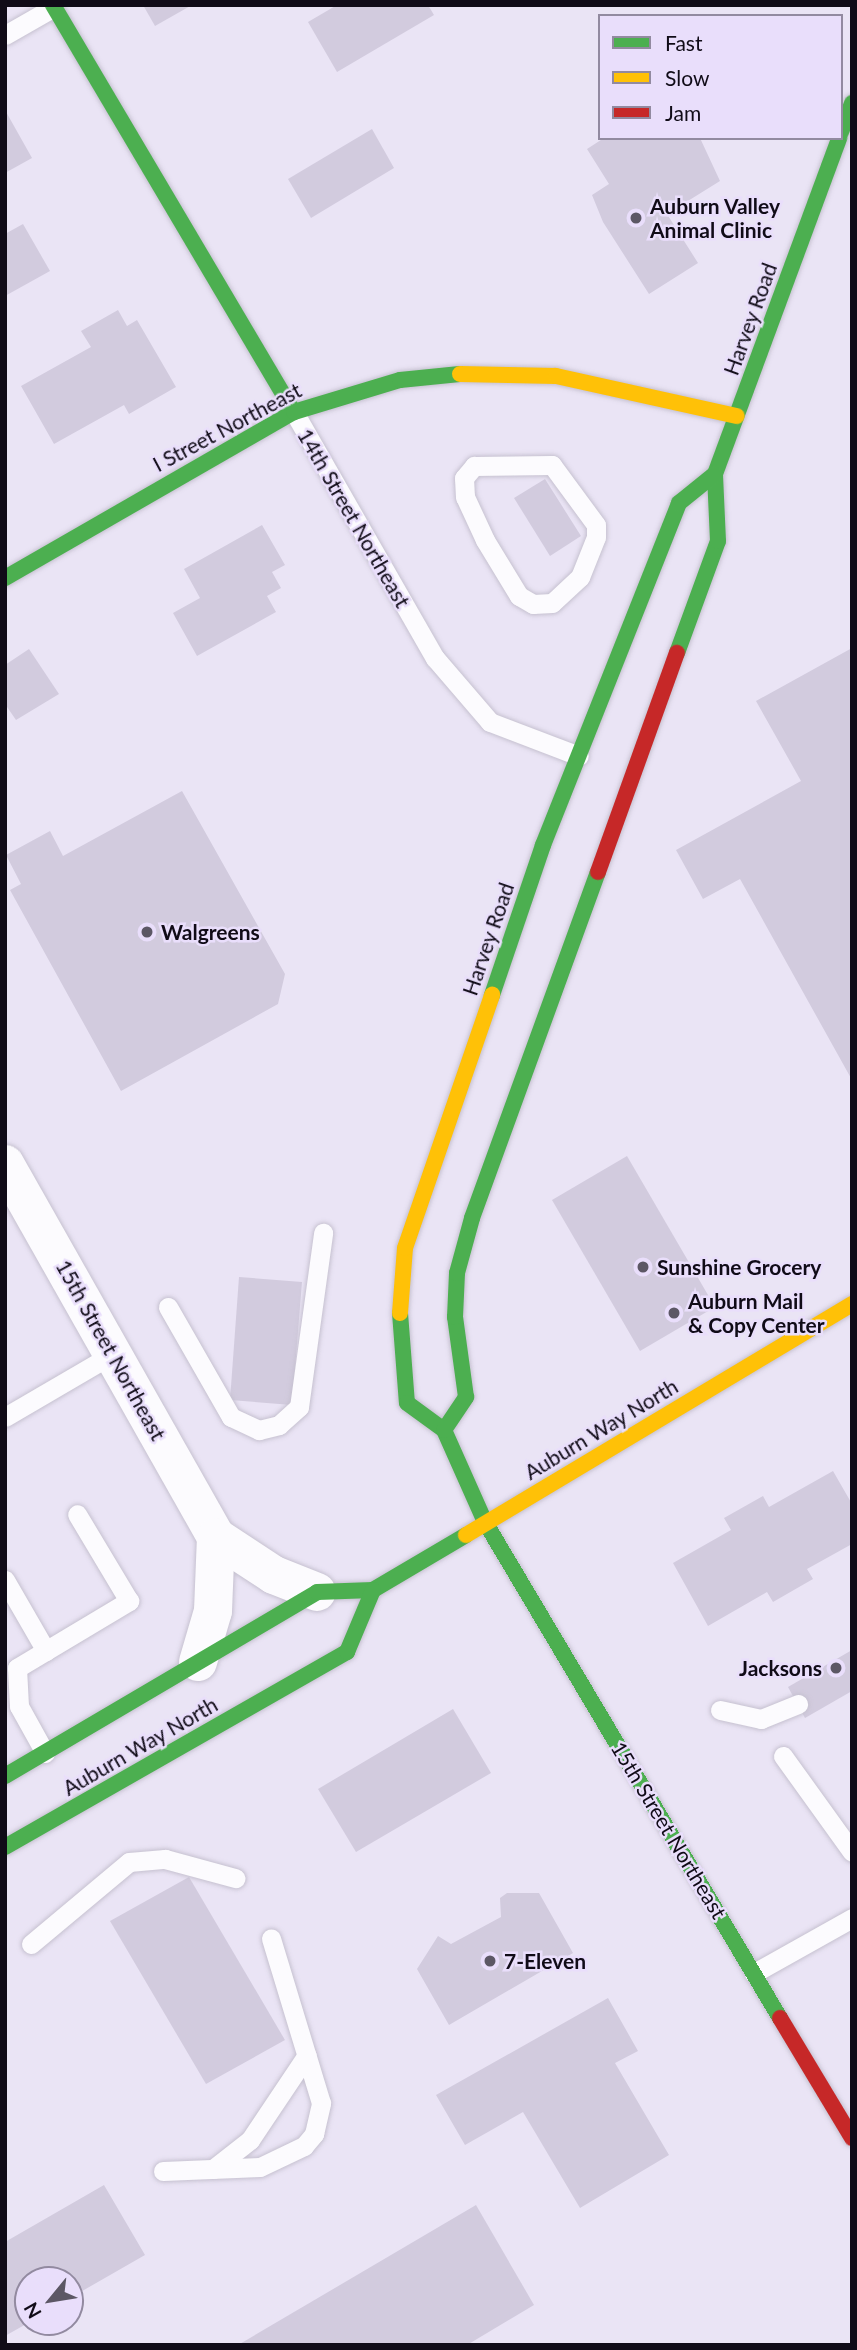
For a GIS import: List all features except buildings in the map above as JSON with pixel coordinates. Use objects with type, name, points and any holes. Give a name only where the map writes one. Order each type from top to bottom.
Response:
[{"type":"main road","name":"14th Street Northeast","points":[[54,6],[294,412]]},
{"type":"main road","points":[[843,127],[852,103]]},
{"type":"main road","name":"Harvey Road","points":[[444,1430],[466,1396],[455,1317],[457,1273],[541,1025],[718,541],[715,474],[838,140]]},
{"type":"main road","name":"I Street Northeast","points":[[5,578],[294,412],[400,380],[503,373],[590,380],[737,416]]},
{"type":"main road","name":"Harvey Road","points":[[485,1522],[444,1430],[407,1403],[398,1333],[405,1248],[543,845],[679,503],[715,474]]},
{"type":"main road","points":[[543,845],[550,883]]},
{"type":"main road","points":[[522,1022],[541,1025]]},
{"type":"main road","name":"Auburn Way North","points":[[5,1776],[317,1592],[373,1590],[852,1304]]},
{"type":"main road","name":"15th Street Northeast","points":[[485,1522],[852,2138]]},
{"type":"main road","name":"Auburn Way North","points":[[5,1847],[347,1651],[373,1590]]},
{"type":"street","name":"15th Street Northeast","points":[[5,1164],[216,1537],[274,1575],[317,1592]]},
{"type":"street","points":[[198,1662],[213,1611],[216,1537]]},
{"type":"lane","points":[[5,35],[54,6]]},
{"type":"lane","name":"14th Street Northeast","points":[[294,412],[435,658],[489,722],[579,756]]},
{"type":"lane","points":[[552,465],[596,525],[580,577],[552,603],[533,604],[519,596],[485,540],[465,497],[464,478],[474,466],[552,465]]},
{"type":"lane","points":[[168,1307],[231,1417],[259,1430],[279,1425],[299,1407],[323,1233]]},
{"type":"lane","points":[[5,1417],[113,1354]]},
{"type":"lane","points":[[45,1753],[19,1706],[17,1668],[129,1601],[77,1514]]},
{"type":"lane","points":[[5,1580],[46,1651]]},
{"type":"lane","points":[[720,1710],[761,1719],[798,1704]]},
{"type":"lane","points":[[783,1756],[852,1852]]},
{"type":"lane","points":[[31,1944],[129,1862],[165,1859],[235,1878]]},
{"type":"lane","points":[[754,1973],[852,1918]]},
{"type":"lane","points":[[163,2171],[260,2167],[304,2146],[314,2134],[321,2103],[271,1938]]},
{"type":"lane","points":[[209,2171],[233,2158],[250,2140],[307,2054]]},
{"type":"traffic: fast","points":[[53,5],[294,412]]},
{"type":"traffic: fast","points":[[843,127],[852,103]]},
{"type":"traffic: fast","points":[[677,653],[718,541],[715,474],[838,140]]},
{"type":"traffic: fast","points":[[5,578],[294,412],[400,380],[460,374]]},
{"type":"traffic: fast","points":[[492,995],[543,845],[679,503],[715,474]]},
{"type":"traffic: fast","points":[[444,1430],[466,1397],[455,1317],[457,1273],[472,1218],[598,872]]},
{"type":"traffic: fast","points":[[400,1313],[407,1403],[444,1430],[485,1522],[780,2018]]},
{"type":"traffic: fast","points":[[5,1776],[317,1592],[373,1590],[466,1535]]},
{"type":"traffic: fast","points":[[5,1847],[347,1652],[373,1590]]},
{"type":"traffic: slow","points":[[460,374],[556,376],[737,416]]},
{"type":"traffic: slow","points":[[400,1313],[405,1248],[492,995]]},
{"type":"traffic: slow","points":[[466,1535],[852,1304]]},
{"type":"traffic: jam","points":[[598,872],[677,653]]},
{"type":"traffic: jam","points":[[780,2018],[852,2138]]},
{"type":"place","name":"Auburn Valley Animal Clinic","points":[[636,218]]},
{"type":"place","name":"Walgreens","points":[[147,932]]},
{"type":"place","name":"Sunshine Grocery","points":[[643,1267]]},
{"type":"place","name":"Auburn Mail & Copy Center","points":[[674,1313]]},
{"type":"place","name":"Jacksons","points":[[836,1668]]},
{"type":"place","name":"7-Eleven","points":[[490,1961]]}]
